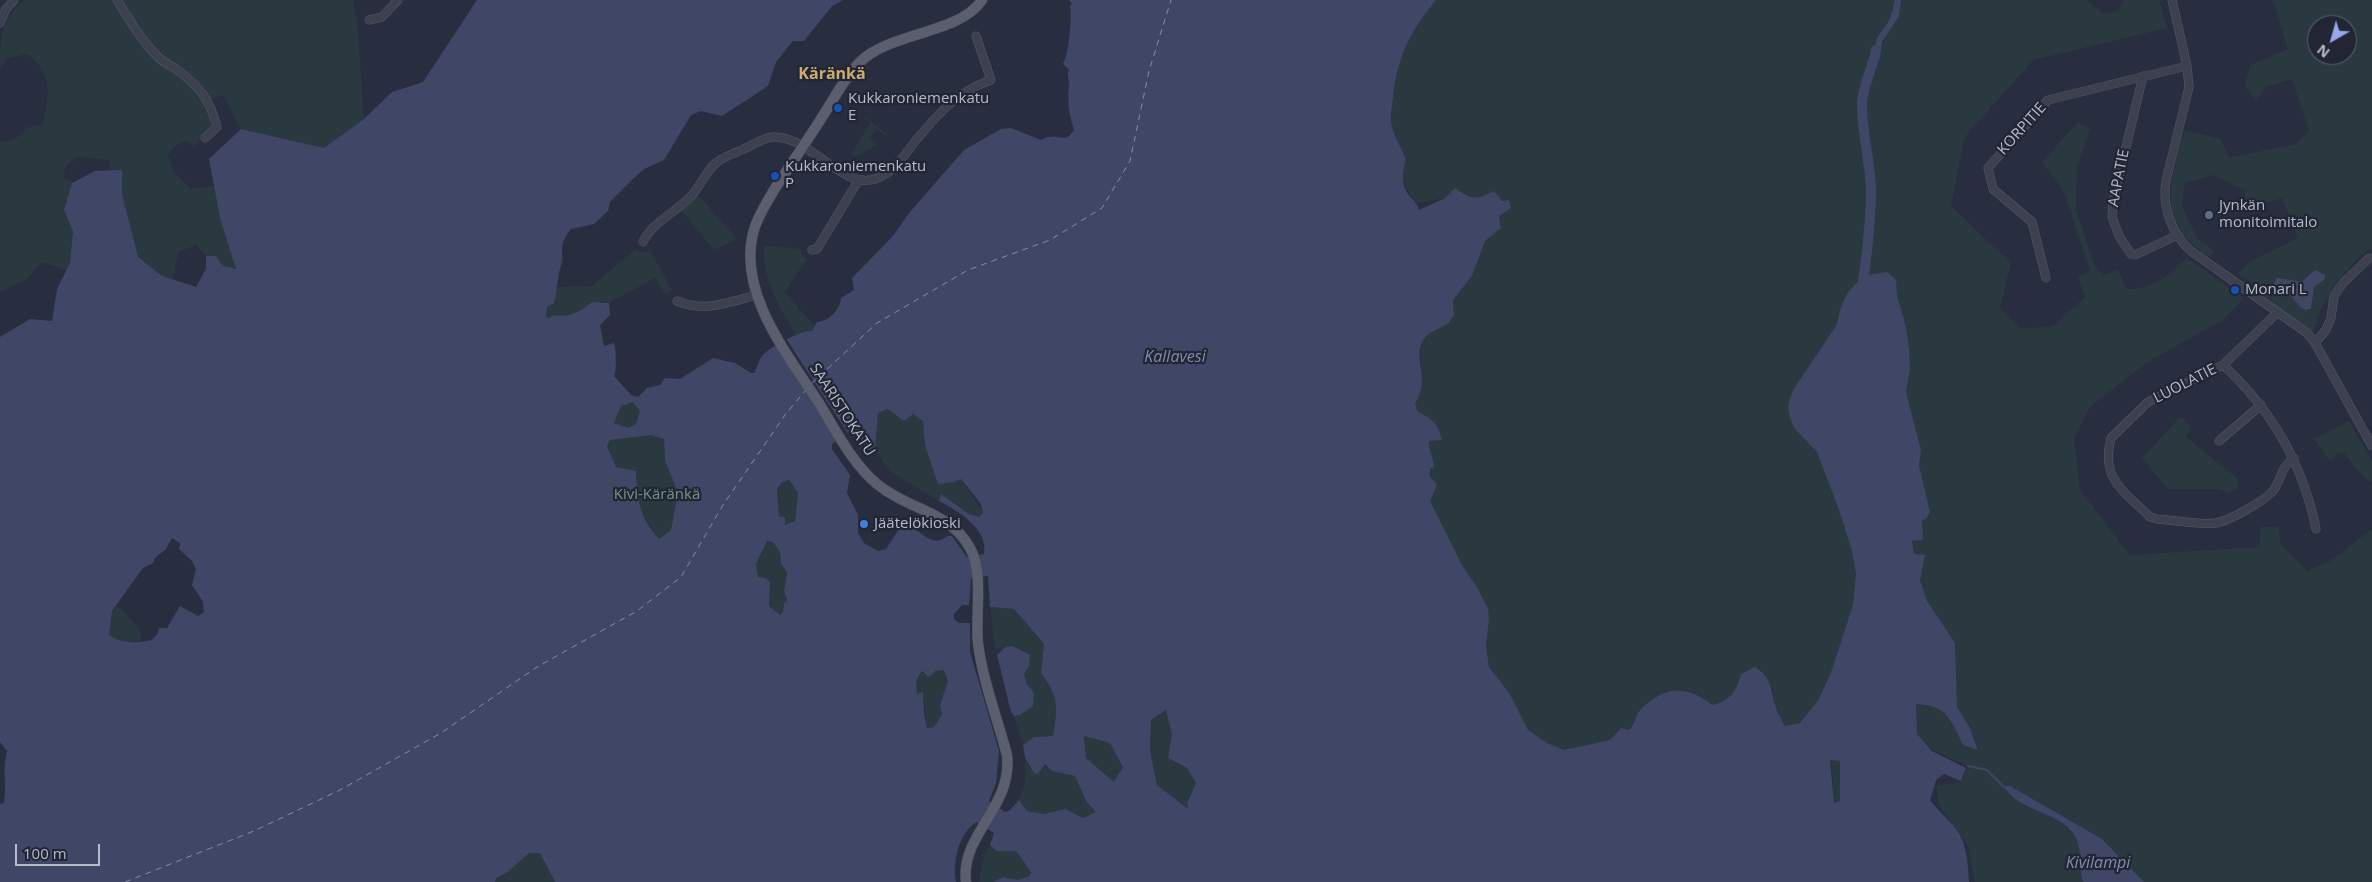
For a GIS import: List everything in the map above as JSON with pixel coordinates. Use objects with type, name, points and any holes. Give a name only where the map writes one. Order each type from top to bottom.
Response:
[{"type":"main road","name":"SAARISTOKATU","points":[[966,882],[968,858],[980,831],[1000,799],[1009,772],[1007,755],[980,654],[977,583],[972,552],[963,536],[950,523],[938,516],[910,506],[884,490],[857,462],[768,323],[757,295],[751,258],[753,232],[759,215],[859,63],[885,46],[967,16],[982,0]]},
{"type":"street","points":[[0,23],[6,9],[14,0]]},
{"type":"street","points":[[117,0],[138,33],[156,55],[186,76],[206,97],[215,115],[217,126],[205,138]]},
{"type":"street","points":[[369,20],[382,17],[398,0]]},
{"type":"street","points":[[2172,0],[2187,66],[2189,87],[2164,196],[2165,208],[2178,235],[2192,251],[2307,333],[2315,343],[2372,446]]},
{"type":"street","points":[[643,242],[656,226],[689,198],[708,171],[718,162],[763,139],[784,138],[804,146],[858,181],[879,178],[892,170],[945,107],[973,86],[991,80],[976,36]]},
{"type":"street","name":"KORPITIE","points":[[2046,278],[2032,222],[1993,189],[1988,168],[2048,100],[2187,66]]},
{"type":"street","name":"AAPATIE","points":[[2143,76],[2116,186],[2112,217],[2119,236],[2131,254],[2135,255],[2178,235]]},
{"type":"street","points":[[812,250],[817,249],[858,181]]},
{"type":"street","points":[[2315,343],[2326,330],[2331,318],[2334,296],[2369,258]]},
{"type":"street","points":[[677,301],[689,306],[706,308],[757,295]]},
{"type":"street","name":"LUOLATIE","points":[[2278,312],[2223,365],[2148,402],[2122,426],[2112,438],[2110,444],[2108,469],[2111,477],[2150,517],[2215,523],[2232,517],[2270,494],[2275,488],[2282,470],[2294,458]]},
{"type":"street","points":[[2223,365],[2261,404],[2286,442],[2301,474],[2316,529]]},
{"type":"street","points":[[2219,441],[2261,404]]},
{"type":"green space","points":[[24,0],[353,0],[357,21],[364,119],[324,148],[241,129],[224,95],[205,101],[212,121],[209,129],[194,146],[185,141],[175,146],[168,155],[174,172],[191,189],[214,186],[220,218],[237,269],[223,266],[216,256],[206,256],[196,245],[178,252],[173,280],[162,276],[138,257],[122,194],[122,170],[109,170],[110,160],[78,157],[66,166],[63,177],[72,183],[64,210],[73,231],[70,263],[67,270],[42,262],[27,279],[0,292],[0,142],[15,138],[26,128],[43,124],[48,94],[46,78],[42,70],[28,54],[7,58],[0,70],[0,48],[3,31],[10,16]]},
{"type":"green space","points":[[1436,0],[1895,0],[1888,21],[1877,38],[1876,49],[1881,48],[1901,0],[2086,0],[2104,14],[2118,11],[2123,0],[2159,0],[2167,28],[2033,60],[1964,138],[1951,206],[2011,263],[2000,307],[2019,328],[2052,327],[2085,297],[2078,276],[2090,271],[2064,192],[2042,162],[2078,122],[2090,129],[2077,168],[2076,210],[2095,266],[2103,275],[2118,270],[2126,289],[2135,289],[2152,284],[2167,276],[2187,258],[2244,298],[2221,321],[2149,361],[2090,407],[2074,438],[2080,490],[2129,555],[2259,547],[2261,527],[2279,527],[2280,543],[2307,571],[2327,563],[2372,529],[2372,882],[2144,882],[2102,839],[2010,786],[2014,798],[2052,817],[2069,830],[2079,847],[2083,882],[1975,882],[1968,846],[1938,804],[1937,786],[1961,782],[1968,766],[1933,750],[1917,734],[1916,704],[1927,705],[1935,707],[1947,715],[1963,745],[1978,749],[1969,726],[1957,707],[1955,643],[1927,601],[1920,580],[1922,562],[1914,554],[1911,541],[1922,540],[1922,520],[1930,512],[1919,465],[1921,450],[1906,392],[1910,369],[1909,348],[1906,327],[1897,295],[1896,280],[1841,307],[1836,326],[1808,367],[1795,429],[1817,452],[1839,510],[1852,551],[1856,574],[1853,605],[1831,672],[1819,699],[1800,724],[1785,726],[1776,709],[1772,687],[1741,674],[1734,691],[1723,701],[1712,705],[1691,692],[1675,691],[1659,698],[1639,711],[1634,726],[1629,730],[1621,728],[1610,740],[1564,750],[1547,743],[1528,730],[1510,694],[1489,667],[1486,645],[1489,620],[1477,587],[1462,565],[1429,501],[1437,485],[1431,473],[1434,460],[1428,447],[1429,441],[1442,440],[1439,430],[1434,423],[1428,417],[1418,412],[1415,404],[1422,380],[1420,358],[1421,347],[1425,338],[1433,330],[1447,324],[1453,300],[1472,276],[1485,241],[1501,228],[1499,216],[1509,200],[1481,199],[1468,196],[1455,189],[1445,198],[1417,203],[1406,188],[1403,172],[1406,159],[1395,135],[1391,120],[1395,82],[1402,56],[1412,33]]},
{"type":"green space","points":[[2273,0],[2372,0],[2372,252],[2370,249],[2360,257],[2334,287],[2321,310],[2313,335],[2249,287],[2251,282],[2238,274],[2251,261],[2298,238],[2282,198],[2248,208],[2244,190],[2214,175],[2185,183],[2182,206],[2197,238],[2215,251],[2209,257],[2192,243],[2180,229],[2174,215],[2171,200],[2172,184],[2185,130],[2221,139],[2229,158],[2295,144],[2309,131],[2292,79],[2266,87],[2257,101],[2245,87],[2250,65],[2288,49]]},
{"type":"green space","points":[[863,116],[887,134],[886,136],[877,129],[870,138],[877,144],[856,157],[851,154],[871,123]]},
{"type":"green space","points":[[698,195],[737,239],[714,250],[682,211]]},
{"type":"green space","points":[[764,245],[801,249],[802,255],[807,259],[784,292],[815,326],[812,331],[797,336],[784,315],[769,282],[764,258]]},
{"type":"green space","points":[[636,249],[643,253],[650,251],[672,290],[666,295],[655,278],[609,303],[603,301],[566,317],[554,315],[549,318],[546,317],[547,307],[556,292],[555,287],[592,286]]},
{"type":"green space","points":[[633,402],[640,411],[636,424],[628,428],[614,423],[621,406]]},
{"type":"green space","points":[[888,409],[913,413],[923,421],[925,445],[961,479],[983,513],[979,517],[969,514],[941,494],[939,501],[890,471],[875,450],[878,413]]},
{"type":"green space","points":[[2181,416],[2191,426],[2186,437],[2237,478],[2239,487],[2229,494],[2220,489],[2168,489],[2142,458]]},
{"type":"green space","points":[[2349,421],[2372,461],[2372,482],[2363,476],[2344,453],[2337,454],[2330,461],[2314,439]]},
{"type":"green space","name":"Kivi-Käränkä","points":[[651,435],[664,439],[665,460],[678,493],[671,530],[659,539],[641,507],[637,491],[636,471],[616,467],[607,446],[610,440]]},
{"type":"green space","points":[[789,480],[798,493],[795,521],[785,525],[779,516],[777,489],[782,482]]},
{"type":"green space","points":[[767,541],[773,542],[780,552],[781,564],[787,572],[784,591],[787,600],[780,615],[769,606],[770,583],[758,577],[756,564]]},
{"type":"green space","points":[[117,605],[140,629],[141,641],[120,642],[109,635],[110,616]]},
{"type":"green space","points":[[990,607],[1014,609],[1044,644],[1041,673],[1051,689],[1056,703],[1053,736],[1034,737],[1023,745],[1014,716],[1024,711],[1034,693],[1027,684],[1024,674],[1029,666],[1005,647],[995,649]]},
{"type":"green space","points":[[944,670],[948,681],[942,714],[934,727],[927,728],[923,693],[917,694],[916,681],[923,671]]},
{"type":"green space","points":[[1167,710],[1172,734],[1168,758],[1187,768],[1196,783],[1187,802],[1188,810],[1157,785],[1150,751],[1151,720]]},
{"type":"green space","points":[[1084,735],[1111,743],[1123,767],[1114,782],[1086,758]]},
{"type":"green space","points":[[1025,758],[1029,767],[1038,773],[1045,764],[1052,771],[1075,776],[1086,801],[1097,812],[1082,818],[1065,809],[1045,814],[1027,811],[1019,800],[1025,784]]},
{"type":"green space","points":[[1830,760],[1840,761],[1840,801],[1833,803],[1833,777]]},
{"type":"green space","points":[[990,845],[997,851],[1016,851],[1031,872],[1030,876],[1018,880],[1003,877],[993,882],[979,882],[984,856]]},
{"type":"green space","points":[[529,853],[540,853],[555,882],[495,882],[496,878],[508,872]]},
{"type":"water","name":"Kallavesi","points":[[477,0],[843,0],[832,6],[804,41],[793,41],[776,62],[768,86],[722,116],[701,111],[691,115],[664,160],[644,169],[634,178],[610,202],[608,211],[594,224],[571,229],[566,236],[562,247],[562,261],[554,303],[547,307],[546,317],[549,318],[554,315],[565,316],[583,309],[592,302],[609,303],[610,315],[600,325],[604,346],[614,343],[616,369],[614,376],[631,395],[638,397],[647,388],[660,385],[665,378],[680,379],[713,358],[735,363],[754,373],[767,351],[794,336],[812,331],[817,322],[826,320],[833,314],[839,307],[841,298],[854,290],[852,278],[893,236],[909,213],[964,150],[1001,129],[1011,128],[1041,140],[1053,136],[1068,137],[1074,130],[1068,102],[1069,70],[1063,64],[1070,36],[1070,6],[1072,3],[1069,0],[1436,0],[1412,34],[1402,56],[1395,82],[1391,120],[1395,135],[1406,159],[1403,175],[1404,187],[1417,204],[1419,210],[1445,198],[1455,188],[1470,197],[1483,196],[1494,191],[1502,201],[1509,200],[1511,208],[1499,216],[1501,228],[1485,241],[1472,276],[1453,300],[1454,315],[1447,324],[1424,339],[1420,354],[1422,385],[1415,404],[1418,412],[1428,417],[1434,423],[1439,430],[1442,440],[1429,441],[1434,467],[1430,469],[1430,476],[1437,485],[1430,501],[1462,565],[1477,587],[1488,609],[1489,620],[1486,645],[1489,667],[1510,694],[1528,730],[1547,743],[1564,750],[1610,740],[1621,728],[1629,730],[1640,710],[1658,696],[1667,692],[1685,691],[1703,698],[1712,705],[1723,701],[1734,691],[1741,674],[1755,667],[1768,680],[1776,708],[1785,726],[1800,723],[1819,699],[1831,672],[1853,605],[1856,574],[1852,551],[1839,510],[1817,452],[1795,429],[1790,418],[1788,405],[1793,390],[1836,326],[1841,307],[1848,292],[1863,276],[1887,272],[1896,280],[1897,295],[1906,327],[1910,369],[1906,392],[1921,450],[1919,465],[1930,512],[1926,519],[1922,520],[1923,540],[1912,541],[1914,554],[1925,555],[1920,580],[1927,601],[1955,643],[1957,707],[1969,726],[1978,750],[1963,745],[1947,716],[1942,711],[1927,705],[1916,704],[1917,734],[1932,751],[1966,768],[1961,781],[1944,774],[1936,780],[1930,800],[1953,825],[1963,841],[1969,882],[993,882],[1003,877],[1018,880],[1030,876],[1031,872],[1016,851],[997,851],[990,845],[994,833],[977,822],[971,826],[961,840],[956,857],[956,882],[555,882],[540,853],[529,853],[508,872],[496,878],[495,882],[0,882],[0,804],[4,803],[7,751],[0,742],[0,337],[30,319],[52,321],[57,289],[70,263],[73,231],[64,210],[72,183],[95,171],[122,170],[122,194],[138,257],[162,276],[196,287],[206,269],[206,256],[216,256],[223,266],[236,269],[220,218],[209,159],[241,129],[324,148],[364,119],[392,92],[423,82]],"holes":[[[633,402],[640,411],[636,424],[628,428],[614,423],[621,406]],[[888,409],[904,421],[913,414],[923,421],[925,445],[938,484],[961,479],[981,504],[983,513],[979,517],[969,514],[941,494],[939,501],[955,510],[977,529],[982,537],[984,554],[967,557],[952,536],[936,541],[926,537],[905,523],[902,524],[886,549],[878,551],[864,543],[858,533],[858,515],[847,493],[850,475],[832,449],[832,444],[849,432],[854,432],[868,450],[875,450],[878,413]],[[651,435],[664,439],[665,460],[678,493],[671,530],[659,539],[647,523],[640,507],[636,471],[616,467],[607,446],[610,440]],[[789,480],[798,493],[795,521],[785,525],[785,518],[779,516],[777,489],[782,482]],[[172,538],[180,543],[179,549],[192,561],[196,569],[192,585],[203,602],[204,612],[198,616],[180,606],[167,628],[159,628],[158,633],[152,640],[130,642],[114,638],[109,635],[112,611],[143,568],[153,563],[155,558],[166,549]],[[767,541],[773,542],[780,552],[781,564],[787,572],[784,591],[787,600],[780,615],[769,606],[770,583],[766,578],[758,577],[756,564]],[[988,576],[990,607],[1014,609],[1044,644],[1041,673],[1047,681],[1056,703],[1053,736],[1034,737],[1023,745],[1025,758],[1034,773],[1038,774],[1045,764],[1052,771],[1075,776],[1086,801],[1096,812],[1083,818],[1065,809],[1045,814],[1027,811],[1019,800],[1009,811],[1005,812],[989,801],[996,783],[999,751],[970,652],[970,623],[959,623],[954,619],[954,614],[962,605],[969,605],[971,578]],[[944,670],[948,681],[940,705],[942,714],[934,727],[927,728],[923,692],[917,694],[916,681],[922,671],[929,677],[935,671]],[[1166,710],[1172,734],[1168,758],[1187,768],[1196,783],[1187,803],[1188,809],[1157,785],[1150,751],[1151,720]],[[1084,736],[1110,743],[1123,767],[1114,782],[1086,758]],[[1830,760],[1840,761],[1840,801],[1834,803]]]},
{"type":"water","points":[[1895,0],[1901,0],[1899,16],[1882,42],[1881,48],[1876,50],[1877,38],[1887,24]]},
{"type":"water","points":[[2315,270],[2325,275],[2325,279],[2314,287],[2311,308],[2306,310],[2301,308],[2290,295],[2272,286],[2277,278],[2302,282]]},
{"type":"water","points":[[1012,646],[1030,655],[1029,666],[1024,674],[1027,684],[1034,693],[1033,706],[1020,715],[1014,716],[1011,712],[997,655],[1005,647]]},
{"type":"water","name":"Kivilampi","points":[[2010,786],[2102,839],[2144,882],[2083,882],[2079,847],[2070,829],[2055,819],[2015,799],[2004,787]]},
{"type":"pier","points":[[785,337],[849,435],[839,443],[775,344]]},
{"type":"waterway","points":[[1862,288],[1871,189],[1863,126],[1862,98],[1876,50]]},
{"type":"waterway","points":[[1968,766],[1987,770],[2004,787]]},
{"type":"ferry route","points":[[811,384],[877,323],[968,270],[1050,240],[1102,208],[1130,161],[1149,71],[1171,0]]},
{"type":"ferry route","points":[[125,882],[254,831],[340,790],[441,733],[537,667],[637,611],[681,577],[723,505],[785,415],[805,391]]},
{"type":"place","name":"Kukkaroniemenkatu E","points":[[838,108]]},
{"type":"place","name":"Kukkaroniemenkatu P","points":[[775,176]]},
{"type":"place","name":"Jynkän monitoimitalo","points":[[2209,215]]},
{"type":"place","name":"Monari L","points":[[2235,290]]},
{"type":"place","name":"Jäätelökioski","points":[[864,524]]},
{"type":"district","name":"Käränkä","points":[[832,74]]}]
